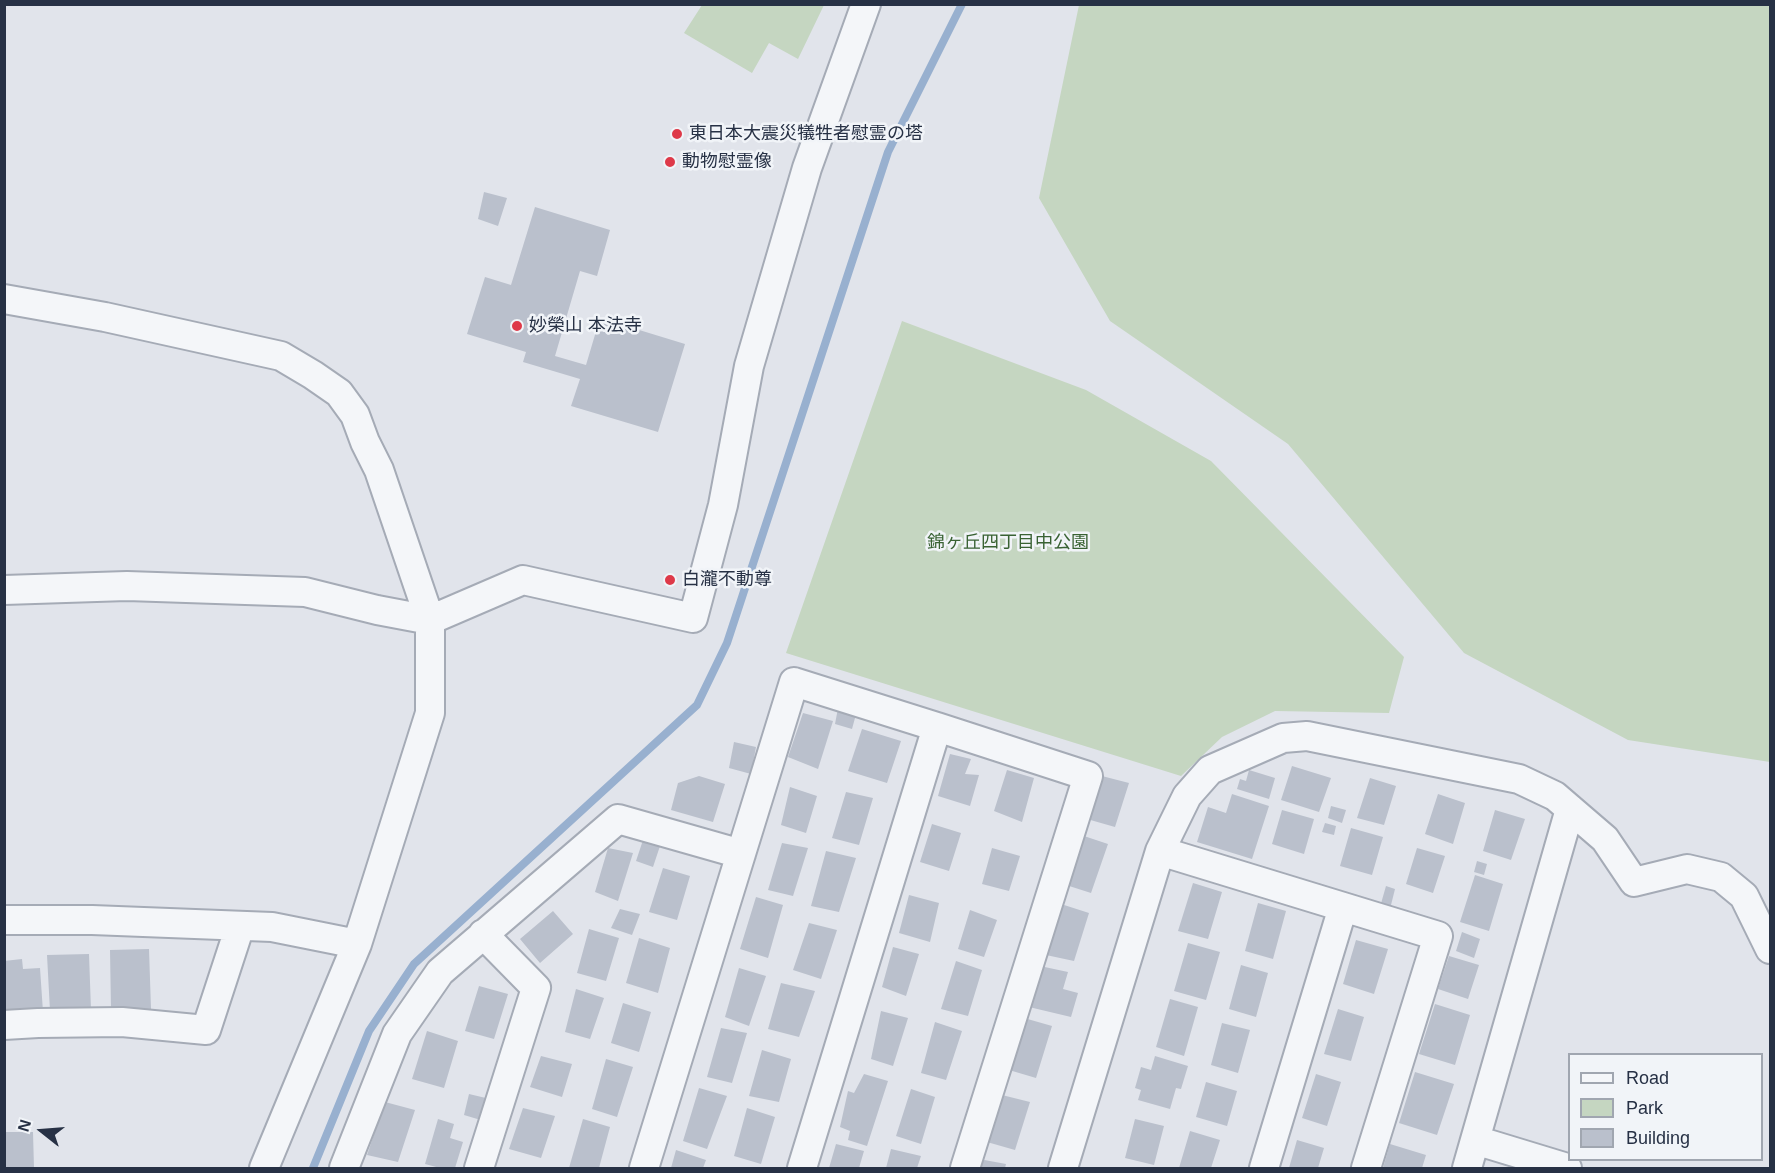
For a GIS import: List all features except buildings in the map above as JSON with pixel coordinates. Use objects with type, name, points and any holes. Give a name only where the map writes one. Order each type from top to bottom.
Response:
[{"type":"street","points":[[4,590],[127,586],[304,592],[430,621],[523,580],[693,618],[723,505],[749,366],[807,168],[866,4]]},
{"type":"street","points":[[4,299],[105,317],[281,356],[339,393],[355,416],[365,442],[380,470],[430,621],[430,713],[357,945],[264,1168]]},
{"type":"street","points":[[644,1168],[794,682],[1088,776],[965,1168]]},
{"type":"street","points":[[802,1168],[937,727]]},
{"type":"street","points":[[1063,1168],[1160,851],[1187,796],[1210,770],[1283,738],[1307,736],[1519,779],[1555,796],[1605,839],[1634,882],[1687,869],[1721,877],[1744,896],[1770,949]]},
{"type":"street","points":[[1467,1168],[1570,810]]},
{"type":"street","points":[[344,1168],[397,1034],[440,972],[618,819],[741,854]]},
{"type":"street","points":[[1160,851],[1438,936],[1366,1168]]},
{"type":"street","points":[[1264,1168],[1343,907]]},
{"type":"street","points":[[4,920],[92,920],[272,927],[357,945]]},
{"type":"street","points":[[4,1025],[122,1022],[206,1030],[240,926]]},
{"type":"street","points":[[479,1168],[536,988],[483,934]]},
{"type":"street","points":[[1475,1140],[1567,1168]]},
{"type":"green space","points":[[702,5],[824,5],[798,59],[769,43],[752,73],[684,33]]},
{"type":"green space","points":[[1079,5],[1770,5],[1770,762],[1628,740],[1464,653],[1288,444],[1110,321],[1039,198]]},
{"type":"green space","name":"錦ヶ丘四丁目中公園","points":[[902,321],[1086,390],[1211,461],[1404,657],[1389,713],[1275,711],[1222,737],[1181,776],[786,653]]},
{"type":"waterway","points":[[313,1168],[369,1031],[414,964],[697,705],[727,643],[888,152],[962,4]]},
{"type":"place","name":"東日本大震災犠牲者慰霊の塔","points":[[677,134]]},
{"type":"place","name":"動物慰霊像","points":[[670,162]]},
{"type":"place","name":"妙榮山 本法寺","points":[[517,326]]},
{"type":"place","name":"白瀧不動尊","points":[[670,580]]}]
